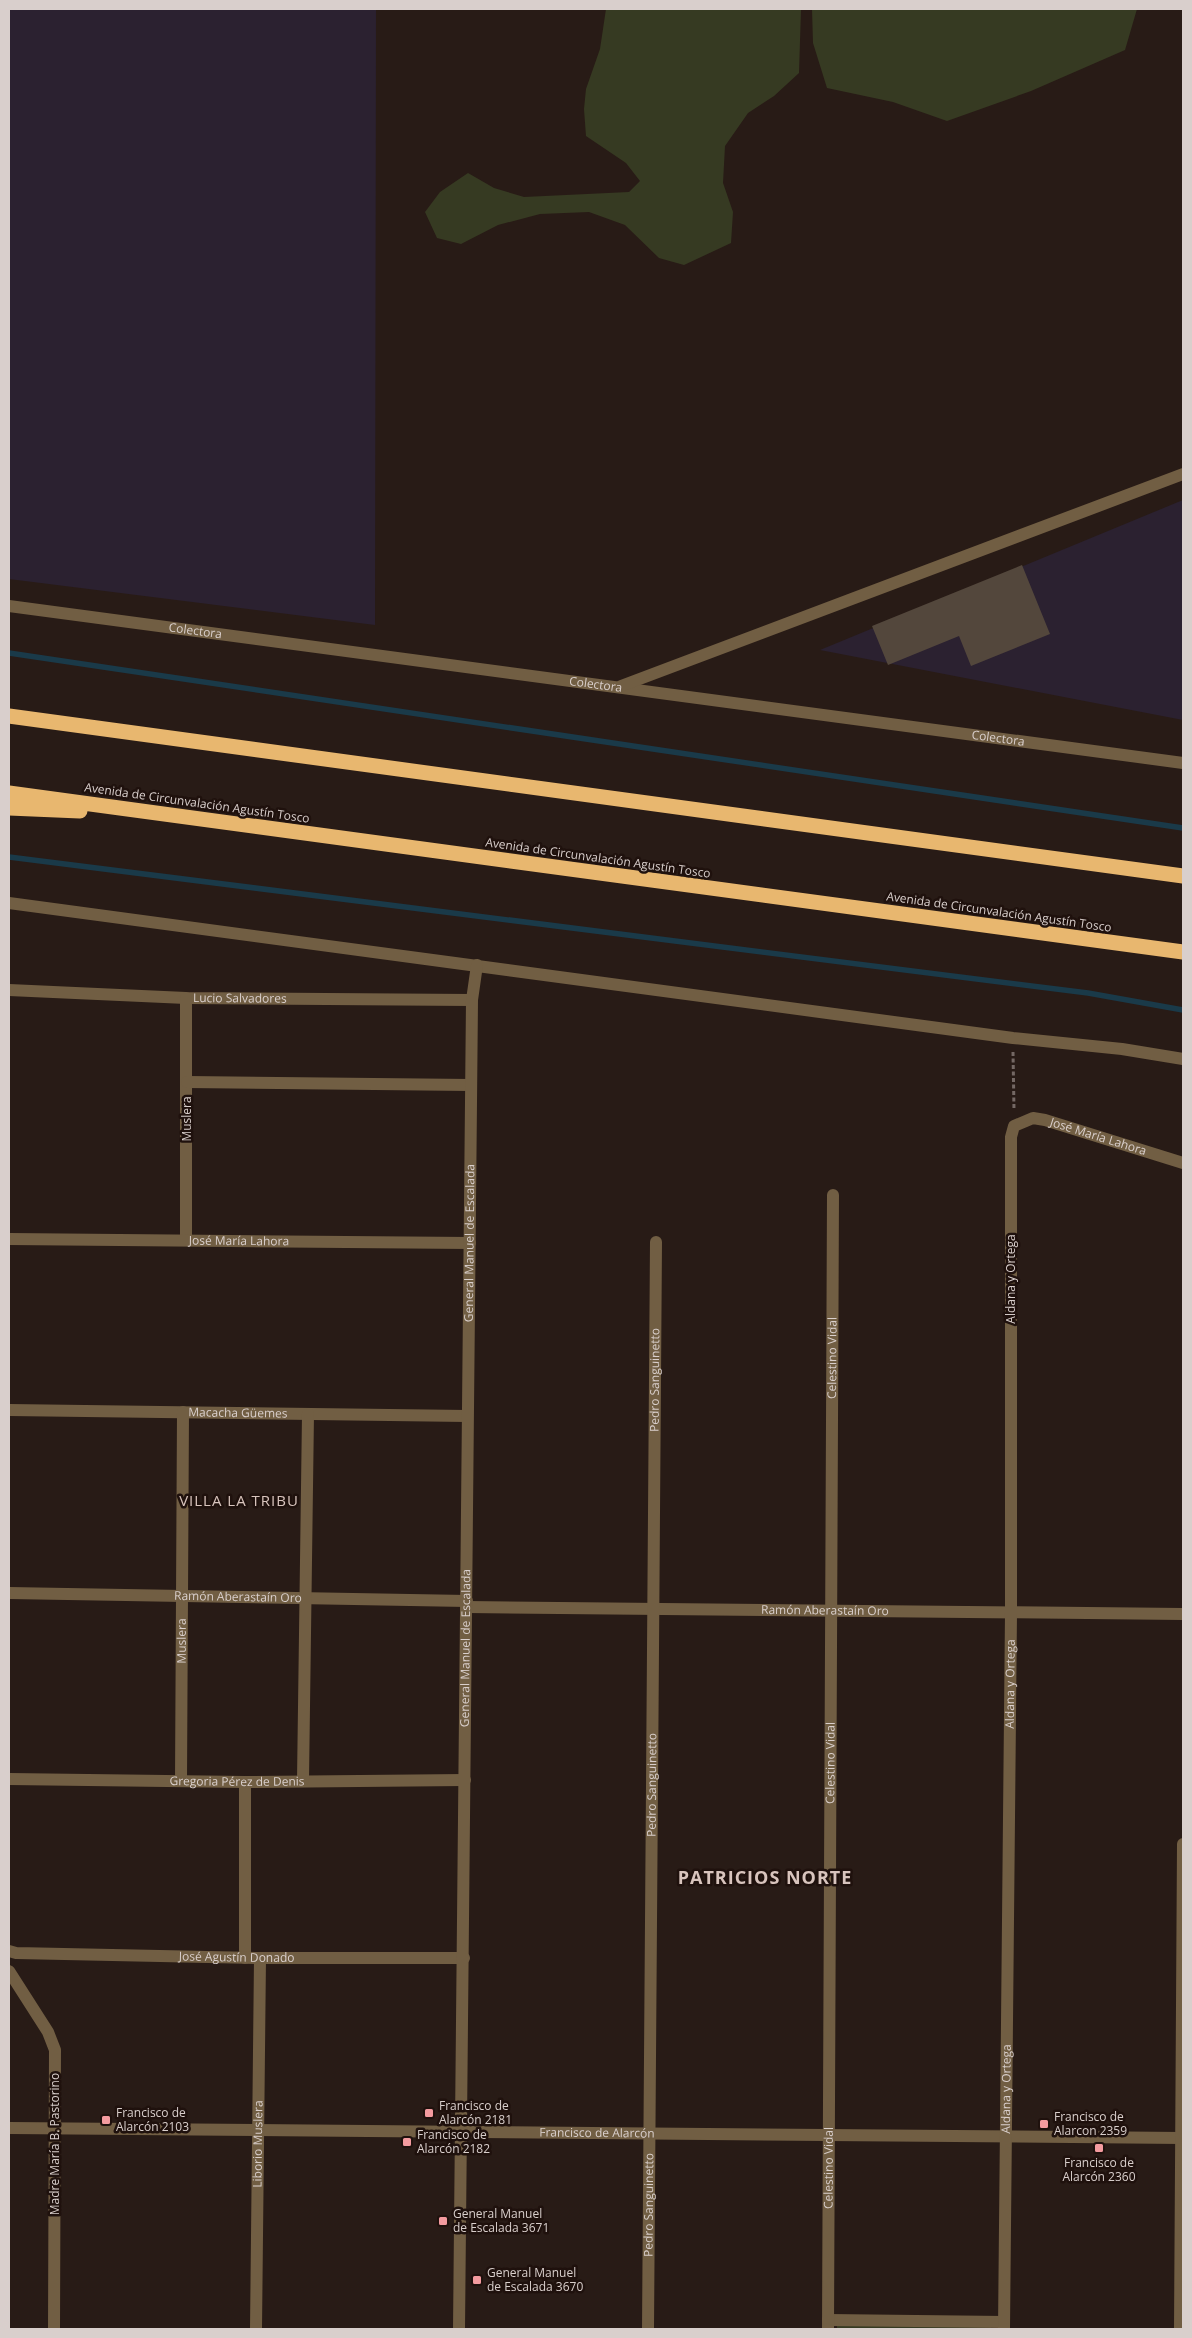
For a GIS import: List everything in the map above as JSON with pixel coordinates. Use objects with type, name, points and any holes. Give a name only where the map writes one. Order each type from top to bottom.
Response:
[{"type":"highway","points":[[9,716],[1183,876]]},
{"type":"highway","name":"Avenida de Circunvalación Agustín Tosco","points":[[9,793],[1183,952]]},
{"type":"highway","points":[[9,808],[165,815]]},
{"type":"street","points":[[618,687],[1183,474]]},
{"type":"street","name":"Colectora","points":[[9,606],[1183,763]]},
{"type":"street","points":[[9,903],[1013,1038],[1122,1049],[1183,1059]]},
{"type":"street","points":[[9,913],[28,906]]},
{"type":"street","name":"General Manuel de Escalada","points":[[459,2329],[472,1000],[477,966]]},
{"type":"street","name":"Lucio Salvadores","points":[[9,990],[186,998],[472,1000]]},
{"type":"street","name":"Muslera","points":[[186,998],[186,1240]]},
{"type":"street","points":[[187,1082],[472,1085]]},
{"type":"street","name":"José María Lahora","points":[[1014,1126],[1033,1118],[1045,1120],[1183,1163]]},
{"type":"street","name":"Aldana y Ortega","points":[[1004,2326],[1011,1613],[1011,1137],[1014,1126]]},
{"type":"street","name":"Celestino Vidal","points":[[828,2325],[833,1196]]},
{"type":"street","name":"José María Lahora","points":[[9,1239],[470,1243]]},
{"type":"street","name":"Pedro Sanguinetto","points":[[648,2329],[656,1242]]},
{"type":"street","name":"Macacha Güemes","points":[[9,1410],[467,1416]]},
{"type":"street","name":"Muslera","points":[[181,1780],[184,1596],[183,1412]]},
{"type":"street","points":[[303,1780],[308,1414]]},
{"type":"street","name":"Ramón Aberastaín Oro","points":[[9,1593],[305,1598],[652,1609],[1183,1614]]},
{"type":"street","name":"Gregoria Pérez de Denis","points":[[9,1779],[245,1782],[465,1780]]},
{"type":"street","points":[[245,1782],[245,1958]]},
{"type":"street","points":[[1180,2329],[1183,1844]]},
{"type":"street","name":"José Agustín Donado","points":[[9,1951],[16,1953],[245,1958],[464,1958]]},
{"type":"street","name":"Liborio Muslera","points":[[256,2329],[260,1958]]},
{"type":"street","name":"Madre María B. Pastorino","points":[[9,1971],[48,2032],[55,2050],[54,2329]]},
{"type":"street","name":"Francisco de Alarcón","points":[[9,2128],[650,2135],[1182,2138]]},
{"type":"street","points":[[828,2325],[1004,2326]]},
{"type":"path","points":[[1013,1038],[1014,1126]]},
{"type":"shaded area","points":[[9,9],[376,9],[375,625],[9,579]]},
{"type":"shaded area","points":[[1183,500],[1183,720],[820,650]]},
{"type":"green space","points":[[606,9],[801,9],[799,73],[774,96],[748,113],[725,146],[723,183],[733,212],[731,243],[684,265],[659,258],[625,225],[589,212],[540,214],[498,225],[461,244],[437,238],[425,212],[440,192],[468,173],[494,188],[524,197],[629,192],[640,181],[626,163],[586,136],[584,109],[586,89],[600,49]]},
{"type":"green space","points":[[812,9],[1137,9],[1125,50],[1031,91],[947,121],[893,102],[827,88],[813,43]]},
{"type":"green space","points":[[837,2326],[991,2326],[991,2329],[837,2329]]},
{"type":"building","points":[[1022,565],[1050,634],[971,666],[959,636],[888,665],[872,626]]},
{"type":"waterway","points":[[9,653],[1183,828]]},
{"type":"waterway","points":[[9,857],[1088,993],[1183,1010]]},
{"type":"place","name":"Francisco de Alarcón 2181","points":[[429,2113]]},
{"type":"place","name":"Francisco de Alarcón 2103","points":[[106,2120]]},
{"type":"place","name":"Francisco de Alarcon 2359","points":[[1044,2124]]},
{"type":"place","name":"Francisco de Alarcón 2182","points":[[407,2142]]},
{"type":"place","name":"Francisco de Alarcón 2360","points":[[1099,2148]]},
{"type":"place","name":"General Manuel de Escalada 3671","points":[[443,2221]]},
{"type":"place","name":"General Manuel de Escalada 3670","points":[[477,2280]]},
{"type":"district","name":"VILLA LA TRIBU","points":[[239,1501]]},
{"type":"district","name":"PATRICIOS NORTE","points":[[765,1878]]}]
